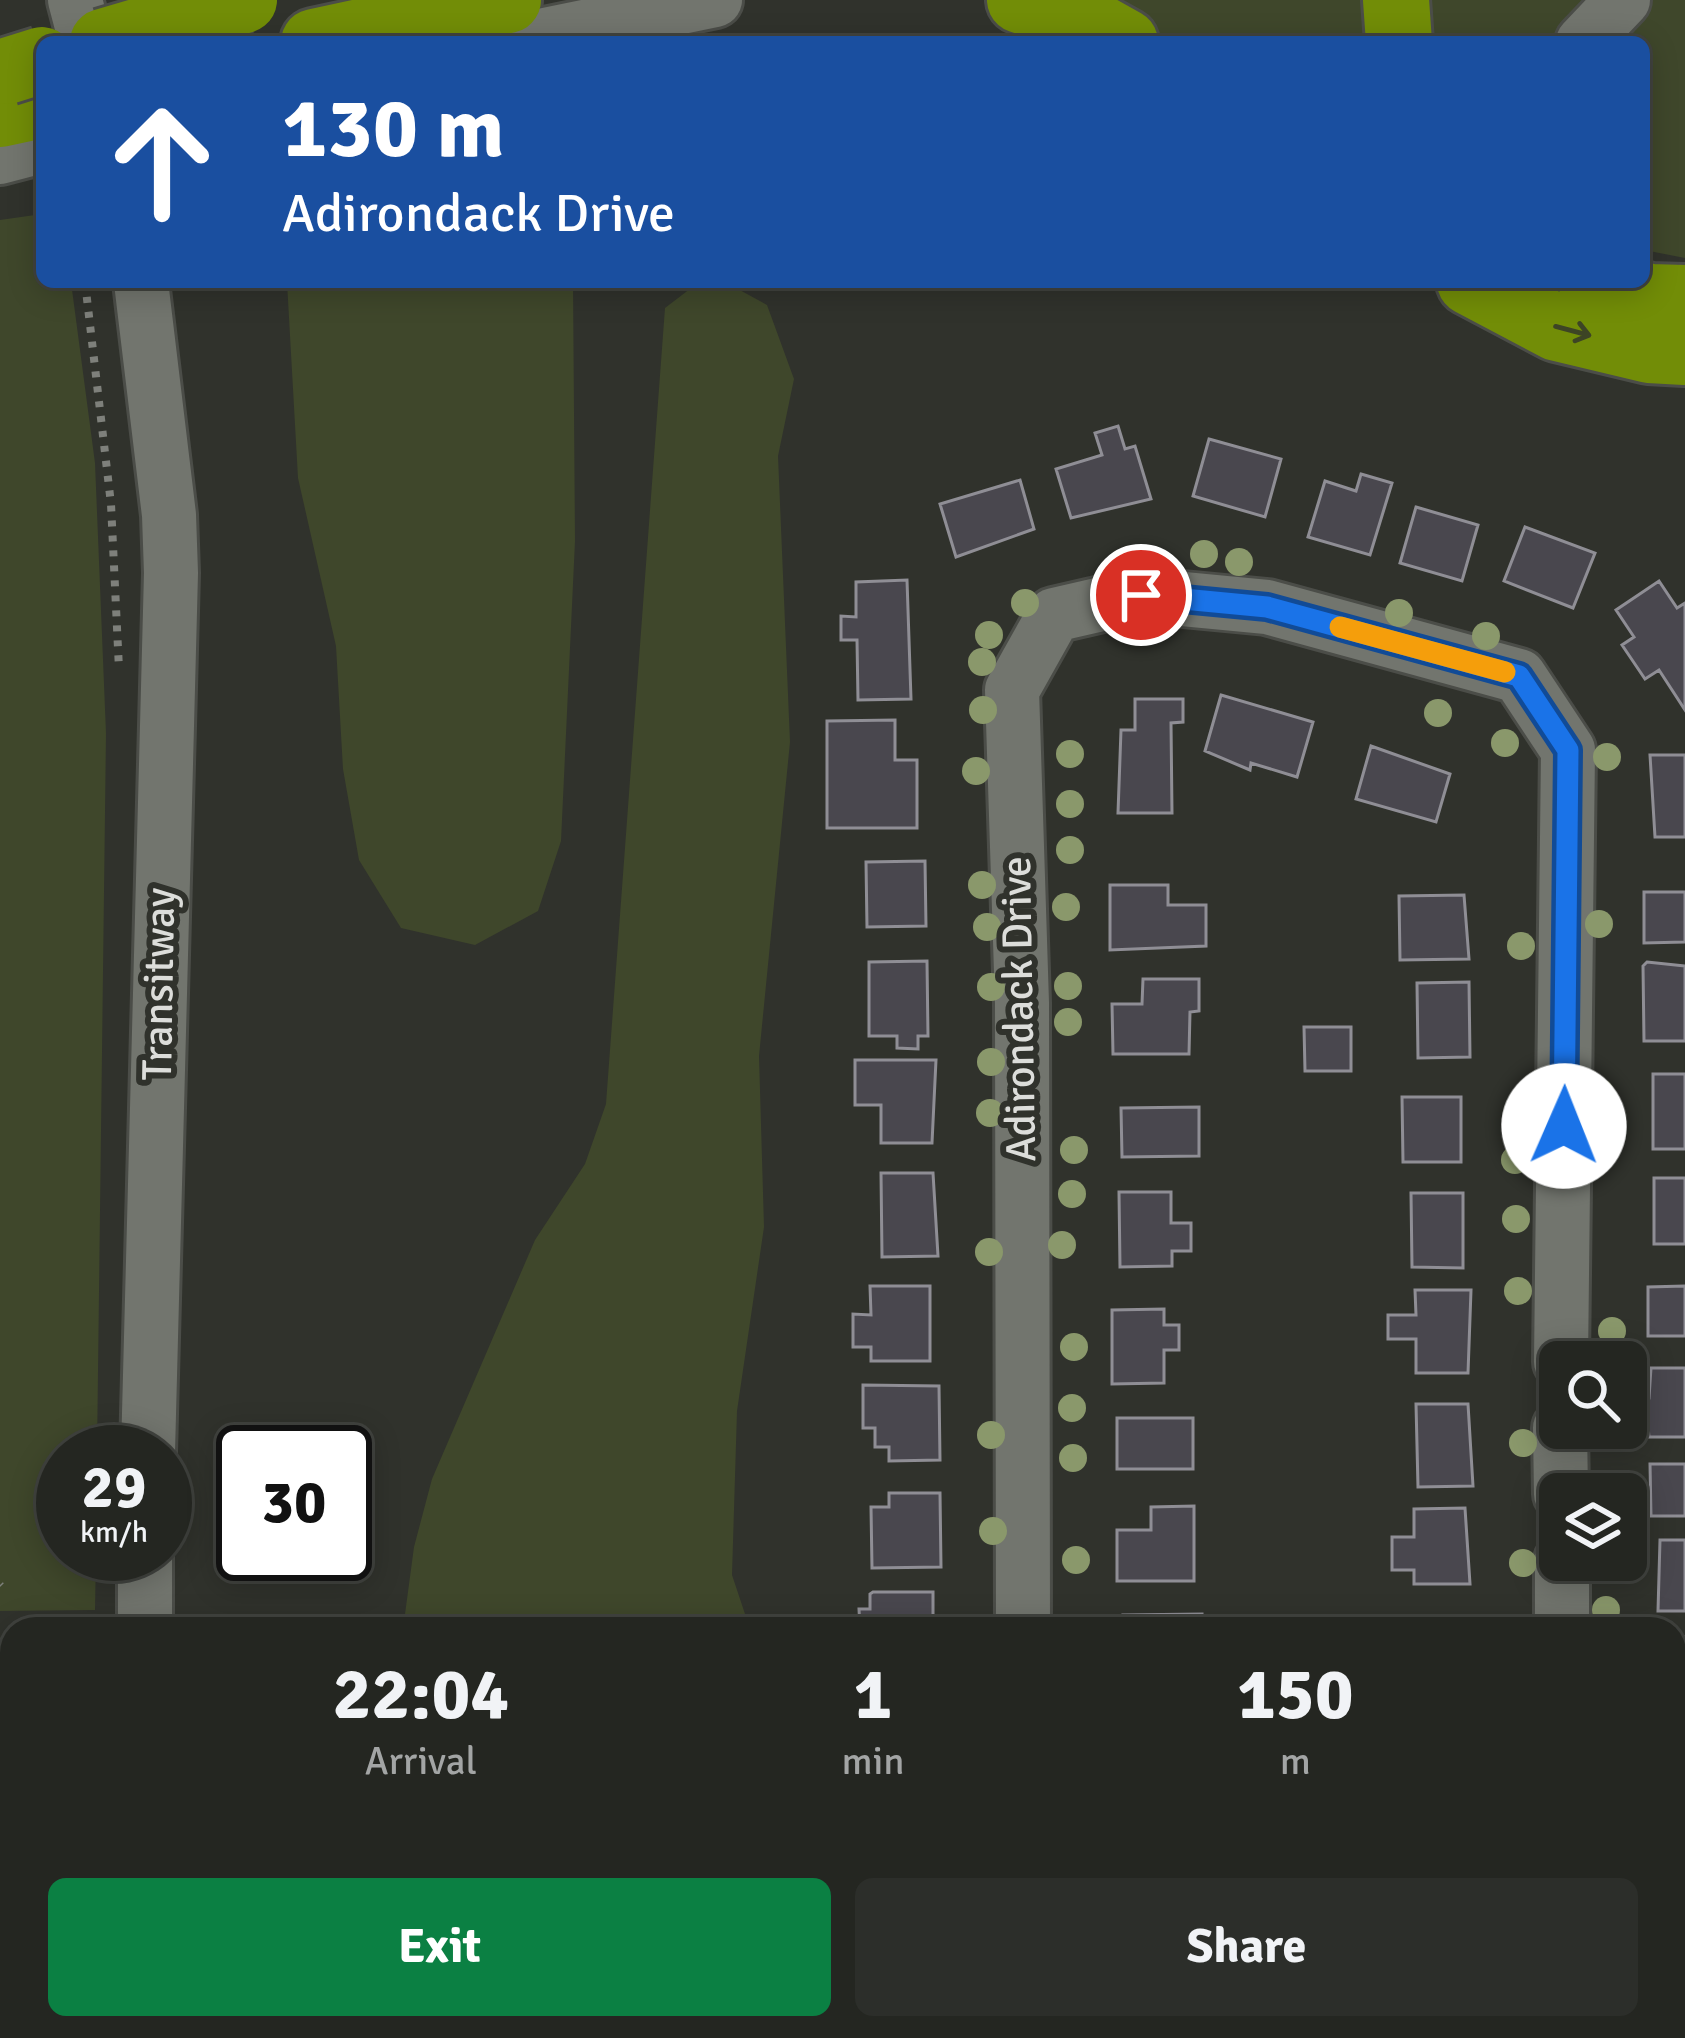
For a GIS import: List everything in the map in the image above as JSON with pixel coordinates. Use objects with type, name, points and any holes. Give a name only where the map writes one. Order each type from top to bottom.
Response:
[{"type":"highway","points":[[123,36],[244,0]]},
{"type":"highway","points":[[342,36],[508,0]]},
{"type":"highway","points":[[1020,0],[1115,36]]},
{"type":"highway","points":[[1396,0],[1399,36]]},
{"type":"highway","points":[[1481,288],[1557,328],[1649,350],[1685,352]]},
{"type":"highway","points":[[1615,288],[1650,297],[1685,298]]},
{"type":"street","points":[[75,0],[84,36]]},
{"type":"street","points":[[108,0],[117,36]]},
{"type":"street","points":[[540,36],[715,0]]},
{"type":"street","points":[[1589,36],[1623,0]]},
{"type":"street","name":"Transitway","points":[[142,288],[169,515]]},
{"type":"street","name":"Transitway","points":[[149,1425],[174,377],[166,288]]},
{"type":"street","name":"Adirondack Drive","points":[[1024,1617],[1022,1003],[1012,690],[1054,615],[1141,595],[1267,607],[1519,676],[1568,750],[1561,1341]]},
{"type":"street","points":[[145,1581],[145,1617]]},
{"type":"street","points":[[1562,1581],[1562,1617]]},
{"type":"green space","points":[[1090,0],[1375,0],[1379,36],[1157,36]]},
{"type":"green space","points":[[1430,0],[1601,0],[1570,36],[1431,36]]},
{"type":"green space","points":[[1644,0],[1685,0],[1685,258],[1650,251],[1650,36],[1606,36]]},
{"type":"green space","points":[[36,215],[36,288],[72,288],[95,463],[106,733],[97,1425],[36,1425],[36,1581],[96,1581],[95,1610],[0,1611],[0,220]]},
{"type":"green space","points":[[287,288],[573,288],[575,541],[561,841],[538,911],[475,945],[401,928],[359,860],[343,769],[336,646],[298,478]]},
{"type":"green space","points":[[691,288],[736,288],[767,305],[794,379],[778,456],[790,742],[759,1056],[764,1227],[737,1411],[732,1575],[746,1617],[405,1617],[414,1547],[432,1479],[535,1240],[585,1164],[606,1104],[665,308]]},
{"type":"building","points":[[1118,426],[1125,449],[1135,446],[1151,499],[1071,518],[1056,469],[1102,455],[1095,433]]},
{"type":"building","points":[[1209,439],[1281,459],[1265,517],[1193,496]]},
{"type":"building","points":[[1361,474],[1392,483],[1370,555],[1308,537],[1325,481],[1356,491]]},
{"type":"building","points":[[1020,480],[1034,529],[956,557],[940,504]]},
{"type":"building","points":[[1416,507],[1478,525],[1462,581],[1400,563]]},
{"type":"building","points":[[1525,527],[1595,553],[1573,608],[1504,581]]},
{"type":"building","points":[[907,580],[911,699],[858,700],[857,640],[841,640],[841,616],[856,617],[856,582]]},
{"type":"building","points":[[1659,581],[1677,608],[1685,603],[1685,710],[1659,670],[1645,679],[1622,645],[1634,637],[1616,610]]},
{"type":"building","points":[[1221,695],[1313,722],[1297,777],[1251,763],[1250,770],[1205,751]]},
{"type":"building","points":[[1135,699],[1183,699],[1183,722],[1171,723],[1172,813],[1118,813],[1121,730],[1135,730]]},
{"type":"building","points":[[895,720],[895,760],[917,760],[917,828],[827,828],[827,721]]},
{"type":"building","points":[[1371,746],[1450,774],[1436,822],[1356,799]]},
{"type":"building","points":[[1650,755],[1685,755],[1685,837],[1655,837]]},
{"type":"building","points":[[925,861],[926,926],[867,927],[866,862]]},
{"type":"building","points":[[1110,885],[1168,885],[1168,905],[1206,905],[1206,946],[1110,950]]},
{"type":"building","points":[[1644,892],[1685,892],[1685,942],[1644,943]]},
{"type":"building","points":[[1464,895],[1469,959],[1400,960],[1399,896]]},
{"type":"building","points":[[927,961],[928,1036],[918,1036],[918,1049],[897,1048],[897,1036],[869,1036],[869,962]]},
{"type":"building","points":[[1647,962],[1685,966],[1685,1041],[1644,1041],[1643,966]]},
{"type":"building","points":[[1143,979],[1199,979],[1199,1011],[1190,1012],[1189,1054],[1113,1054],[1112,1004],[1142,1004]]},
{"type":"building","points":[[1469,982],[1470,1057],[1418,1058],[1417,983]]},
{"type":"building","points":[[1304,1027],[1351,1027],[1351,1071],[1305,1071]]},
{"type":"building","points":[[855,1060],[936,1060],[932,1143],[881,1143],[881,1105],[855,1105]]},
{"type":"building","points":[[1653,1074],[1685,1074],[1685,1149],[1653,1149]]},
{"type":"building","points":[[1402,1097],[1461,1097],[1461,1162],[1403,1162]]},
{"type":"building","points":[[1199,1107],[1199,1156],[1122,1157],[1121,1108]]},
{"type":"building","points":[[881,1173],[933,1173],[938,1256],[882,1257]]},
{"type":"building","points":[[1654,1178],[1685,1178],[1685,1244],[1654,1244]]},
{"type":"building","points":[[1119,1192],[1171,1192],[1171,1223],[1191,1223],[1191,1251],[1172,1251],[1172,1266],[1120,1267]]},
{"type":"building","points":[[1411,1193],[1463,1193],[1463,1268],[1412,1267]]},
{"type":"building","points":[[870,1286],[930,1286],[930,1361],[871,1361],[871,1347],[853,1347],[853,1314],[871,1315]]},
{"type":"building","points":[[1685,1286],[1685,1336],[1648,1336],[1648,1287]]},
{"type":"building","points":[[1415,1290],[1471,1290],[1468,1373],[1416,1373],[1416,1339],[1388,1339],[1388,1315],[1416,1315]]},
{"type":"building","points":[[1164,1309],[1164,1325],[1179,1325],[1179,1350],[1164,1350],[1164,1383],[1112,1384],[1112,1310]]},
{"type":"building","points":[[1651,1368],[1685,1368],[1685,1437],[1649,1437]]},
{"type":"building","points":[[863,1385],[939,1386],[940,1460],[889,1461],[889,1447],[875,1447],[875,1428],[863,1428]]},
{"type":"building","points":[[1416,1404],[1468,1404],[1473,1486],[1418,1487]]},
{"type":"building","points":[[1117,1418],[1193,1418],[1193,1469],[1117,1469]]},
{"type":"building","points":[[1650,1464],[1685,1464],[1685,1516],[1651,1516]]},
{"type":"building","points":[[889,1493],[940,1493],[941,1567],[872,1568],[871,1507],[889,1507]]},
{"type":"building","points":[[1194,1506],[1194,1581],[1117,1581],[1117,1530],[1151,1530],[1151,1507]]},
{"type":"building","points":[[1465,1508],[1470,1584],[1414,1584],[1414,1570],[1392,1570],[1392,1537],[1414,1537],[1414,1509]]},
{"type":"building","points":[[1660,1540],[1685,1540],[1685,1611],[1658,1611]]},
{"type":"building","points":[[933,1592],[933,1617],[859,1617],[859,1609],[870,1609],[870,1594]]},
{"type":"building","points":[[1202,1614],[1202,1617],[1123,1617]]},
{"type":"slow traffic","points":[[1340,627],[1505,672]]},
{"type":"route","points":[[1141,595],[1267,607],[1519,676],[1568,750],[1564,1126]]}]
